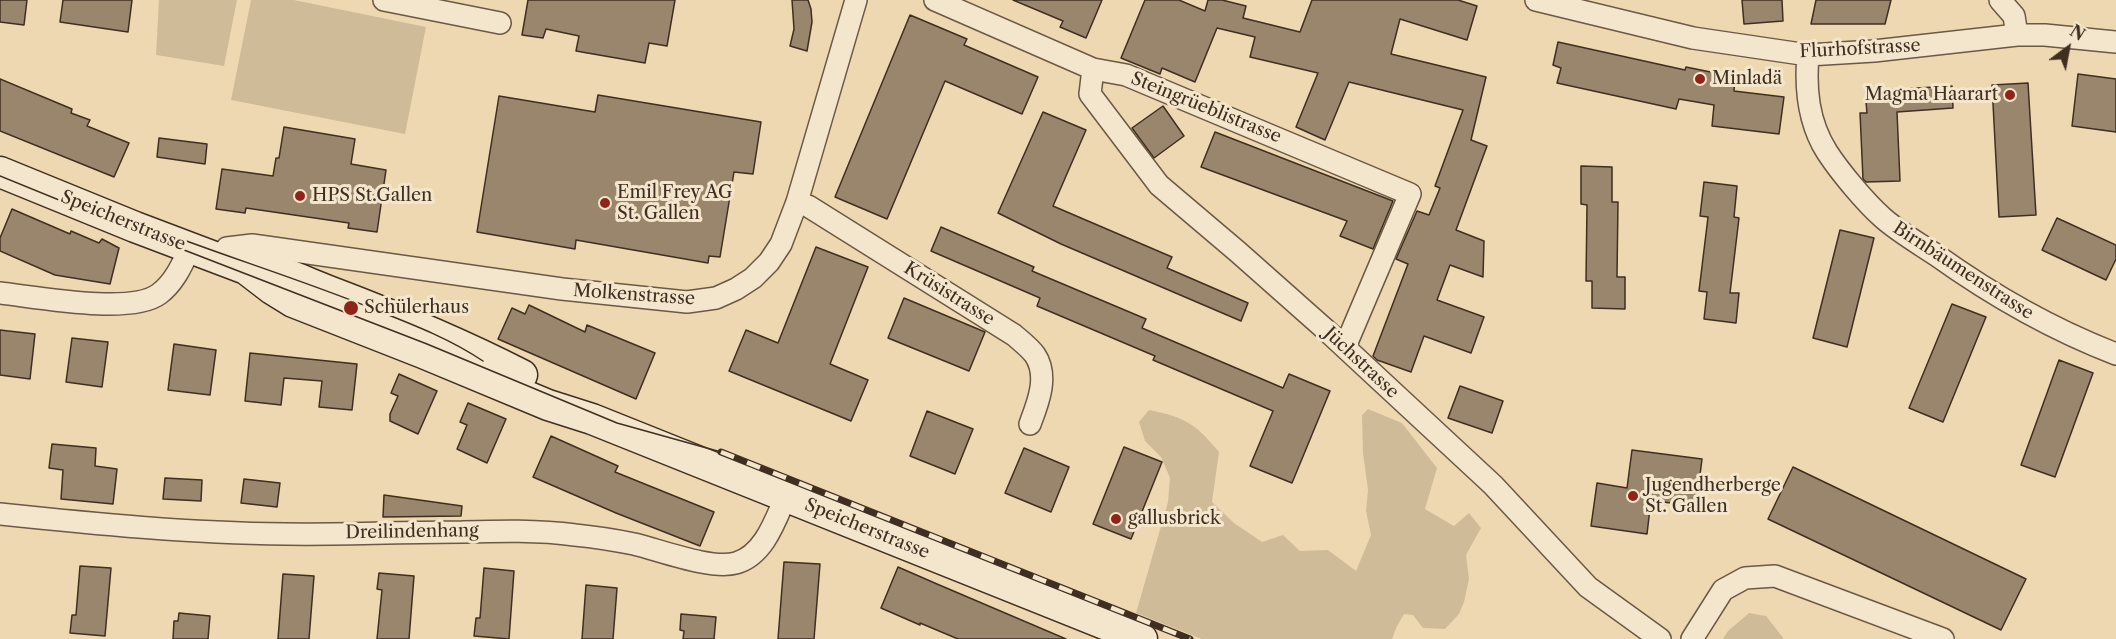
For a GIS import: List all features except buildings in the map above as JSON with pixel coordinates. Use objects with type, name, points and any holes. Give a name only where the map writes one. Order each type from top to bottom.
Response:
[{"type":"main road","name":"Speicherstrasse","points":[[0,172],[190,248],[233,264],[265,268],[289,276],[432,333],[485,356],[527,378],[591,419],[1142,639]]},
{"type":"street","points":[[384,0],[500,23]]},
{"type":"street","name":"Molkenstrasse","points":[[233,264],[227,248],[252,245],[562,289],[687,302],[716,298],[753,278],[782,244],[797,202],[856,0]]},
{"type":"street","name":"Steingrüeblistrasse","points":[[935,0],[1093,69],[1126,75],[1410,194],[1345,347]]},
{"type":"street","name":"Flurhofstrasse","points":[[1536,0],[1693,38],[1808,55],[1874,51],[2017,34],[2045,34],[2116,42]]},
{"type":"street","points":[[2000,0],[2014,16],[2017,34]]},
{"type":"street","name":"Birnbäumenstrasse","points":[[1808,55],[1806,87],[1813,121],[1826,151],[1883,218],[1964,275],[2039,320],[2082,341],[2116,354]]},
{"type":"street","name":"Jüchstrasse","points":[[1093,69],[1090,94],[1159,185],[1345,347],[1493,485],[1588,587],[1660,639]]},
{"type":"street","name":"Krüsistrasse","points":[[797,202],[808,206],[1014,335],[1035,355],[1043,375],[1038,402],[1030,424]]},
{"type":"street","points":[[0,293],[113,305],[149,300],[160,294],[173,279],[190,248]]},
{"type":"street","name":"Dreilindenhang","points":[[0,514],[127,527],[285,534],[489,531],[569,534],[634,544],[722,564],[735,563],[757,550],[770,531],[786,496]]},
{"type":"street","points":[[1692,639],[1723,590],[1745,578],[1775,576],[1943,639]]},
{"type":"shaded area","points":[[159,0],[237,0],[224,66],[156,55]]},
{"type":"shaded area","points":[[251,0],[294,0],[426,27],[405,134],[231,100]]},
{"type":"shaded area","points":[[1368,409],[1402,423],[1437,468],[1425,509],[1454,526],[1469,513],[1481,528],[1466,555],[1469,579],[1464,602],[1459,614],[1445,629],[1423,628],[1413,615],[1404,614],[1392,639],[1202,639],[1136,613],[1168,502],[1170,478],[1161,457],[1145,441],[1139,422],[1149,410],[1189,423],[1219,452],[1212,502],[1234,523],[1262,542],[1283,535],[1300,551],[1328,550],[1356,571],[1371,535],[1366,511],[1368,490],[1363,453],[1362,415]]},
{"type":"shaded area","points":[[1749,613],[1766,616],[1784,639],[1723,639],[1728,631]]},
{"type":"tram line","points":[[0,176],[427,344],[617,423],[721,452]]},
{"type":"tram line","points":[[121,216],[400,319],[443,338],[483,361]]},
{"type":"railway","points":[[721,452],[1190,639]]},
{"type":"place","name":"Minladä","points":[[1700,79]]},
{"type":"place","name":"Magma Haarart","points":[[2010,95]]},
{"type":"place","name":"HPS St.Gallen","points":[[300,196]]},
{"type":"place","name":"Emil Frey AG St. Gallen","points":[[605,203]]},
{"type":"place","name":"Schülerhaus","points":[[351,308]]},
{"type":"place","name":"Jugendherberge St. Gallen","points":[[1633,496]]},
{"type":"place","name":"gallusbrick","points":[[1116,519]]}]
